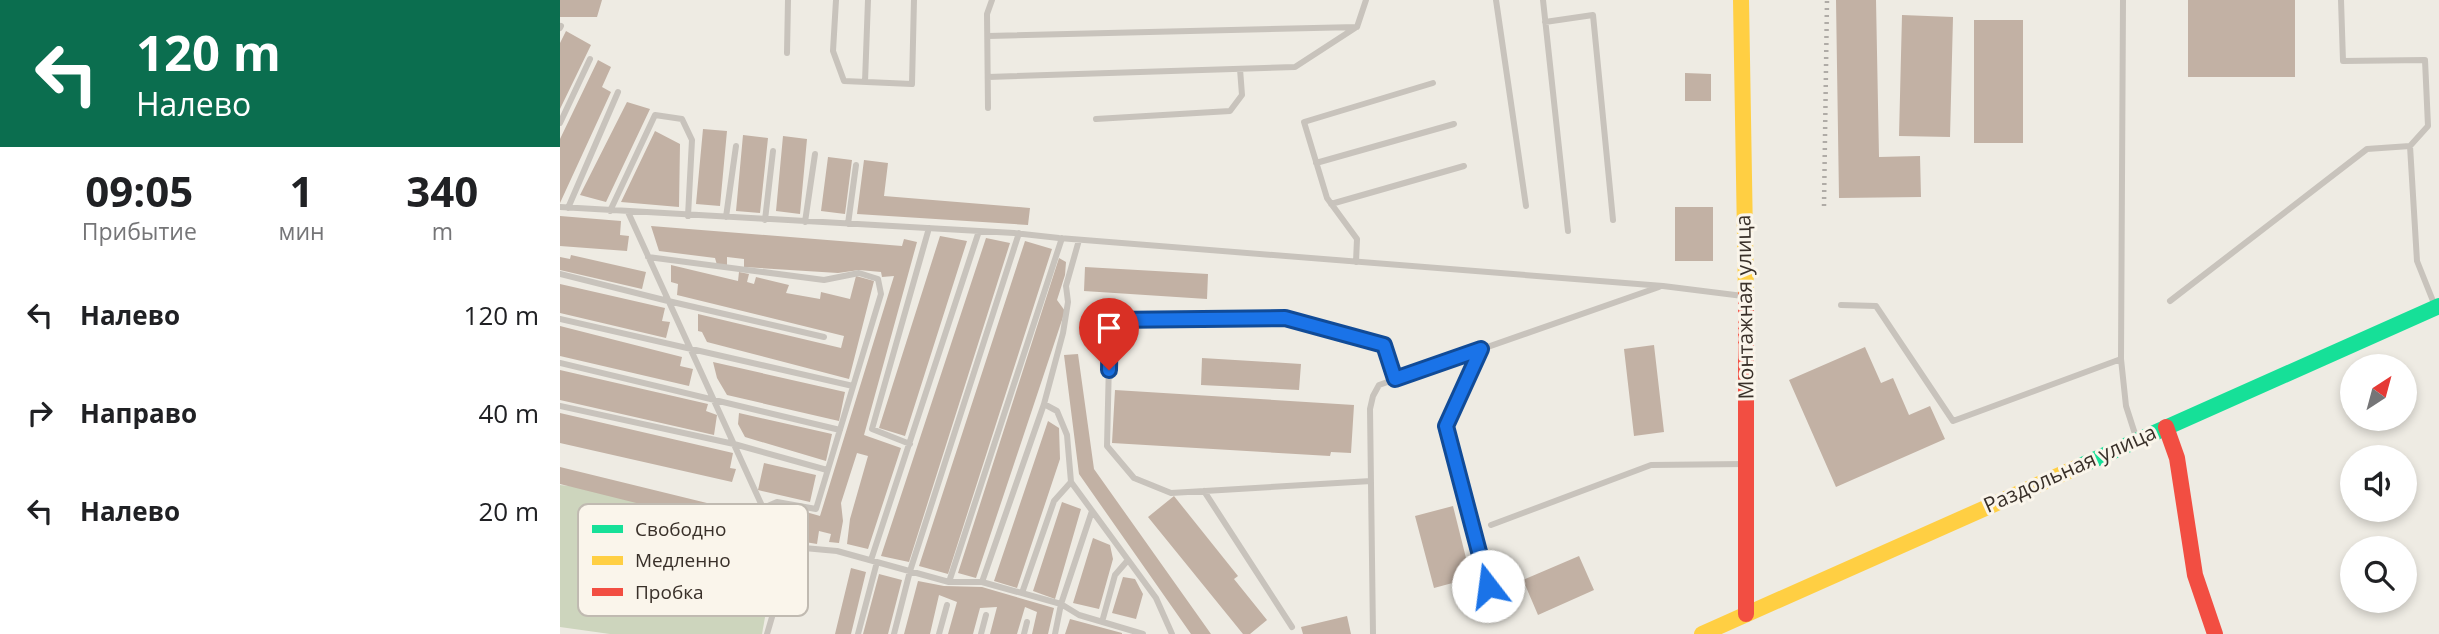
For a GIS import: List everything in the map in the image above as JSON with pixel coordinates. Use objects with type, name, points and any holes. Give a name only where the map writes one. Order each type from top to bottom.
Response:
[{"type":"street","name":"Монтажная улица","points":[[1741,0],[1746,614]]},
{"type":"street","name":"Раздольная улица","points":[[1710,632],[2437,307]]},
{"type":"street","points":[[2166,427],[2177,458],[2194,575],[2215,634]]},
{"type":"lane","points":[[787,53],[788,0]]},
{"type":"lane","points":[[836,0],[833,51],[844,81],[912,85],[914,0]]},
{"type":"lane","points":[[865,82],[868,0]]},
{"type":"lane","points":[[988,107],[987,14],[992,0]]},
{"type":"lane","points":[[988,77],[1295,67],[1357,26],[1366,0]]},
{"type":"lane","points":[[1496,0],[1525,206]]},
{"type":"lane","points":[[1543,0],[1568,231]]},
{"type":"lane","points":[[2123,0],[2121,359],[2126,407],[2137,439]]},
{"type":"lane","points":[[2170,301],[2367,149],[2410,146],[2428,126],[2425,60],[2343,61],[2341,0]]},
{"type":"lane","points":[[1545,22],[1593,15],[1613,220]]},
{"type":"lane","points":[[988,36],[1357,26]]},
{"type":"lane","points":[[560,123],[590,59]]},
{"type":"lane","points":[[1096,119],[1230,111],[1242,95],[1240,69]]},
{"type":"lane","points":[[1356,262],[1357,239],[1331,204],[1304,122],[1433,83]]},
{"type":"lane","points":[[568,208],[618,92]]},
{"type":"lane","points":[[610,211],[655,115],[682,119],[692,140],[688,216]]},
{"type":"lane","points":[[1316,163],[1454,124]]},
{"type":"lane","points":[[726,218],[736,146]]},
{"type":"lane","points":[[2410,146],[2417,261],[2437,307]]},
{"type":"lane","points":[[765,220],[773,151]]},
{"type":"lane","points":[[805,222],[815,154]]},
{"type":"lane","points":[[848,224],[856,165]]},
{"type":"lane","points":[[1331,204],[1464,166]]},
{"type":"lane","points":[[560,207],[1019,233],[1663,286],[1745,296]]},
{"type":"lane","points":[[628,212],[761,504]]},
{"type":"lane","points":[[910,443],[872,429],[929,228]]},
{"type":"lane","points":[[858,634],[874,561],[979,231]]},
{"type":"lane","points":[[894,634],[910,571],[1019,233]]},
{"type":"lane","points":[[949,582],[1062,238]]},
{"type":"lane","points":[[982,582],[1044,404],[1063,333],[1068,302],[1066,286],[1079,240]]},
{"type":"lane","points":[[648,257],[824,280],[859,273],[878,279],[881,294],[816,509],[808,508]]},
{"type":"lane","points":[[560,274],[668,302],[824,337]]},
{"type":"lane","points":[[1373,634],[1370,409],[1379,385],[1663,286]]},
{"type":"lane","points":[[1841,305],[1876,306],[1953,421],[2121,359]]},
{"type":"lane","points":[[1371,481],[1171,493],[1134,478],[1107,446],[1110,320],[1285,318],[1384,345],[1395,379]]},
{"type":"lane","points":[[560,319],[853,386]]},
{"type":"lane","points":[[1481,349],[1446,426],[1488,586]]},
{"type":"lane","points":[[560,363],[840,430]]},
{"type":"lane","points":[[1044,404],[1057,411],[1067,436],[1071,482],[1156,598],[1172,634]]},
{"type":"lane","points":[[560,406],[734,444],[827,470]]},
{"type":"lane","points":[[1491,525],[1651,466],[1746,464]]},
{"type":"lane","points":[[1022,593],[1054,500],[1071,482]]},
{"type":"lane","points":[[1204,491],[1292,627]]},
{"type":"lane","points":[[1055,634],[1061,604],[1093,511]]},
{"type":"lane","points":[[808,548],[837,551],[949,582],[982,582],[1061,604],[1079,615],[1143,634]]},
{"type":"lane","points":[[1102,622],[1115,575],[1128,560]]},
{"type":"lane","points":[[939,634],[947,605]]},
{"type":"lane","points":[[981,634],[986,615]]},
{"type":"lane","points":[[767,634],[772,616]]},
{"type":"lane","points":[[1024,634],[1027,622]]},
{"type":"green space","points":[[560,485],[666,497],[685,504],[578,504],[578,616],[765,616],[762,634],[610,634],[560,627]]},
{"type":"building","points":[[560,0],[602,0],[597,17],[560,17]]},
{"type":"building","points":[[1836,0],[1876,0],[1879,157],[1920,156],[1921,197],[1839,198]]},
{"type":"building","points":[[2188,0],[2295,0],[2295,77],[2188,77]]},
{"type":"building","points":[[1902,15],[1953,17],[1950,137],[1899,136]]},
{"type":"building","points":[[1974,20],[2023,20],[2023,143],[1974,143]]},
{"type":"building","points":[[566,31],[591,45],[560,109],[560,43]]},
{"type":"building","points":[[598,60],[611,67],[602,87],[611,92],[560,203],[560,139]]},
{"type":"building","points":[[1685,73],[1711,74],[1711,101],[1685,101]]},
{"type":"building","points":[[627,102],[650,109],[606,202],[580,195]]},
{"type":"building","points":[[703,129],[727,131],[720,206],[696,204]]},
{"type":"building","points":[[655,131],[680,144],[679,207],[621,202]]},
{"type":"building","points":[[743,135],[768,138],[760,213],[736,211]]},
{"type":"building","points":[[783,136],[807,139],[800,214],[776,211]]},
{"type":"building","points":[[828,157],[852,160],[845,214],[821,211]]},
{"type":"building","points":[[864,160],[888,163],[884,196],[1030,208],[1028,225],[857,214]]},
{"type":"building","points":[[1675,207],[1713,207],[1713,261],[1675,261]]},
{"type":"building","points":[[560,216],[621,221],[620,235],[629,236],[627,251],[560,246]]},
{"type":"building","points":[[651,226],[902,246],[904,239],[917,242],[864,435],[901,448],[868,549],[847,544],[850,519],[868,456],[857,453],[841,503],[843,521],[839,543],[829,542],[831,534],[819,531],[817,544],[808,542],[808,513],[820,516],[894,276],[882,277],[881,272],[859,270],[838,273],[744,267],[744,259],[727,257],[727,266],[717,265],[715,258],[659,251]]},
{"type":"building","points":[[940,236],[967,241],[905,436],[879,428]]},
{"type":"building","points":[[986,238],[1010,243],[909,562],[881,556]]},
{"type":"building","points":[[1025,241],[1052,249],[948,574],[919,566]]},
{"type":"building","points":[[571,255],[646,272],[642,289],[560,270],[560,257],[570,259]]},
{"type":"building","points":[[1059,258],[1066,262],[1057,300],[1065,311],[976,578],[958,573]]},
{"type":"building","points":[[671,265],[738,281],[739,272],[749,274],[747,282],[754,284],[756,277],[789,285],[786,293],[820,299],[821,292],[850,299],[856,276],[874,281],[849,379],[707,342],[702,332],[698,331],[698,314],[841,348],[844,336],[677,295],[678,284],[671,282]]},
{"type":"building","points":[[1085,267],[1208,274],[1207,299],[1084,291]]},
{"type":"building","points":[[560,284],[665,308],[662,321],[670,322],[666,338],[560,313]]},
{"type":"building","points":[[560,326],[682,357],[680,366],[693,369],[689,386],[560,356]]},
{"type":"building","points":[[1654,345],[1664,432],[1634,436],[1624,349]]},
{"type":"building","points":[[1865,347],[1881,383],[1893,378],[1909,415],[1930,406],[1945,439],[1836,487],[1789,380]]},
{"type":"building","points":[[1078,354],[1094,469],[1211,634],[1191,634],[1079,474],[1064,355]]},
{"type":"building","points":[[1202,358],[1301,364],[1299,390],[1201,385]]},
{"type":"building","points":[[713,362],[845,392],[839,421],[727,395],[717,378]]},
{"type":"building","points":[[560,370],[708,404],[706,411],[717,415],[714,435],[560,400]]},
{"type":"building","points":[[1115,390],[1354,405],[1351,453],[1331,452],[1330,456],[1112,443]]},
{"type":"building","points":[[560,413],[733,453],[730,468],[736,469],[732,482],[560,443]]},
{"type":"building","points":[[739,413],[832,434],[826,461],[745,437],[738,424]]},
{"type":"building","points":[[1048,421],[1059,428],[1060,459],[1017,588],[994,581]]},
{"type":"building","points":[[764,463],[816,475],[810,502],[758,490]]},
{"type":"building","points":[[560,467],[711,504],[640,504],[560,484]]},
{"type":"building","points":[[1174,496],[1238,576],[1234,579],[1267,620],[1250,634],[1243,634],[1148,517]]},
{"type":"building","points":[[1062,502],[1081,509],[1055,599],[1033,591]]},
{"type":"building","points":[[1453,506],[1471,578],[1434,588],[1415,516]]},
{"type":"building","points":[[1093,538],[1110,545],[1113,559],[1099,609],[1073,603]]},
{"type":"building","points":[[1579,556],[1594,590],[1538,615],[1523,580]]},
{"type":"building","points":[[851,568],[866,572],[851,634],[835,634]]},
{"type":"building","points":[[879,574],[902,580],[888,634],[863,634]]},
{"type":"building","points":[[1123,577],[1135,579],[1143,594],[1136,619],[1112,613]]},
{"type":"building","points":[[918,581],[944,586],[982,587],[1054,608],[1048,634],[1032,634],[1037,612],[1025,607],[1017,634],[990,634],[997,607],[980,608],[973,634],[948,634],[957,602],[939,595],[930,634],[904,634]]},
{"type":"building","points":[[1347,616],[1351,634],[1303,634],[1301,627]]},
{"type":"building","points":[[1070,619],[1122,633],[1122,634],[1065,634]]},
{"type":"railway","points":[[1824,206],[1827,0]]},
{"type":"traffic: fast","points":[[2080,466],[2439,306]]},
{"type":"traffic: slow","points":[[1741,0],[1746,295]]},
{"type":"traffic: slow","points":[[1702,634],[2080,466]]},
{"type":"traffic: jam","points":[[1746,295],[1746,614]]},
{"type":"traffic: jam","points":[[2166,427],[2177,458],[2195,575],[2215,634]]},
{"type":"route","points":[[1109,370],[1110,320],[1285,318],[1384,345],[1395,379],[1481,349],[1446,426],[1488,586]]}]
